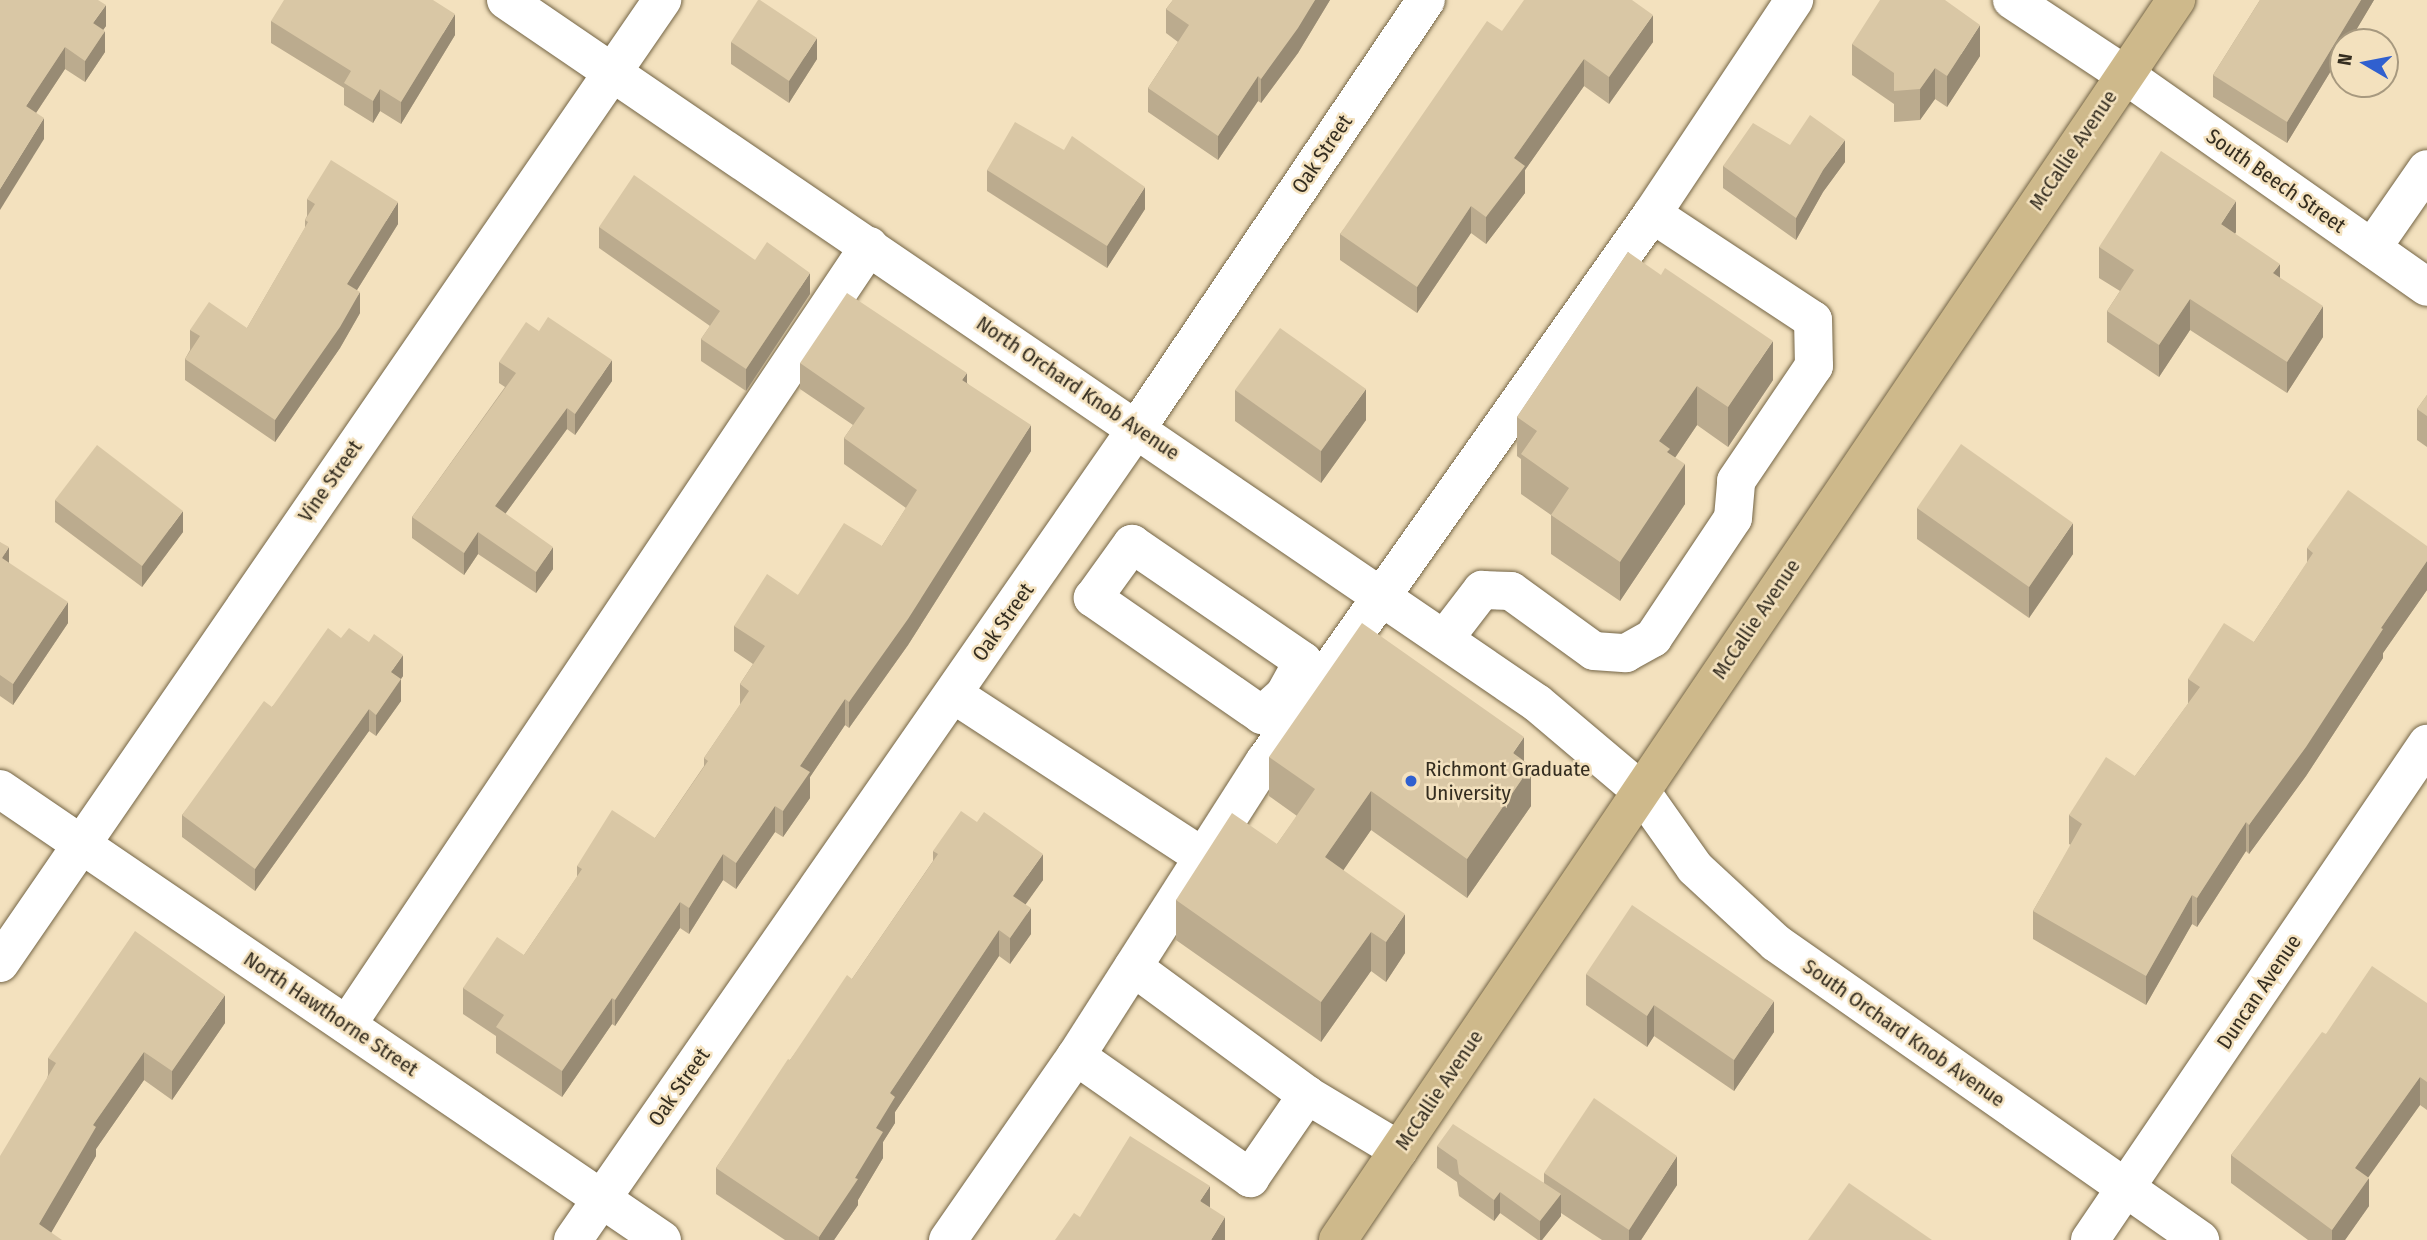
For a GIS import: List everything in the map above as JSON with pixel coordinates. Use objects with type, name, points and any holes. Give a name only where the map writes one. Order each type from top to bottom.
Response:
[{"type":"main road","name":"McCallie Avenue","points":[[1338,1240],[2176,0]]},
{"type":"street","name":"North Orchard Knob Avenue","points":[[506,0],[1446,638],[1537,703],[1640,790]]},
{"type":"street","name":"Vine Street","points":[[0,963],[662,0]]},
{"type":"street","name":"Oak Street","points":[[573,1240],[1137,428],[1426,0]]},
{"type":"street","points":[[948,1240],[1076,1055],[1265,761],[1293,703],[1303,661],[1132,544],[1093,598],[1262,715],[1293,703],[1383,597],[1652,214],[1794,0]]},
{"type":"street","name":"South Beech Street","points":[[2012,0],[2124,74],[2427,287]]},
{"type":"street","points":[[2372,248],[2427,169]]},
{"type":"street","points":[[1446,638],[1482,590],[1511,591],[1594,651],[1626,653],[1653,638],[1733,518],[1736,481],[1814,366],[1813,320],[1652,214]]},
{"type":"street","points":[[347,1026],[869,246]]},
{"type":"street","points":[[1064,534],[1112,571]]},
{"type":"street","points":[[953,694],[1203,857]]},
{"type":"street","name":"Duncan Avenue","points":[[2090,1240],[2427,744]]},
{"type":"street","name":"North Hawthorne Street","points":[[0,789],[663,1240]]},
{"type":"street","name":"South Orchard Knob Avenue","points":[[1640,790],[1695,868],[1776,943],[2200,1240]]},
{"type":"street","points":[[1133,967],[1307,1095],[1399,1150]]},
{"type":"street","points":[[1076,1055],[1250,1178],[1307,1095]]},
{"type":"building","points":[[0,0],[98,0],[106,5],[93,23],[105,31],[85,61],[65,47],[26,106],[44,118],[0,189]]},
{"type":"building","points":[[284,0],[433,0],[455,14],[401,102],[380,89],[373,101],[344,83],[351,71],[271,21]]},
{"type":"building","points":[[758,0],[817,38],[789,81],[731,42]]},
{"type":"building","points":[[1173,0],[1315,0],[1298,28],[1261,79],[1258,76],[1218,136],[1148,88],[1189,25],[1166,9]]},
{"type":"building","points":[[1524,0],[1632,0],[1653,15],[1609,77],[1584,59],[1514,158],[1525,166],[1486,217],[1471,206],[1417,287],[1340,234],[1487,21],[1502,31]]},
{"type":"building","points":[[1880,0],[1945,0],[1980,25],[1947,76],[1935,68],[1920,89],[1894,91],[1894,73],[1852,44]]},
{"type":"building","points":[[2260,0],[2361,0],[2344,28],[2329,28],[2329,53],[2287,122],[2213,75]]},
{"type":"building","points":[[1810,115],[1845,140],[1823,170],[1796,218],[1723,166],[1753,123],[1790,145]]},
{"type":"building","points":[[1015,122],[1064,150],[1072,136],[1145,187],[1107,246],[987,170]]},
{"type":"building","points":[[2161,151],[2236,201],[2221,224],[2280,264],[2273,273],[2323,306],[2287,362],[2190,299],[2159,345],[2107,311],[2134,270],[2099,247]]},
{"type":"building","points":[[331,160],[398,202],[347,284],[360,292],[340,327],[275,420],[185,359],[200,336],[190,330],[209,302],[247,328],[308,222],[305,220],[315,204],[307,199]]},
{"type":"building","points":[[634,175],[755,260],[767,242],[810,273],[746,369],[701,339],[720,311],[599,227]]},
{"type":"building","points":[[1628,252],[1661,275],[1665,268],[1773,341],[1728,407],[1697,386],[1659,441],[1670,449],[1667,452],[1685,464],[1620,562],[1551,515],[1569,488],[1521,454],[1537,431],[1517,417]]},
{"type":"building","points":[[847,293],[967,373],[962,380],[1031,425],[908,619],[849,702],[845,699],[800,766],[810,772],[783,811],[775,806],[736,863],[723,854],[689,908],[680,902],[615,1000],[612,998],[562,1071],[496,1027],[504,1015],[463,988],[497,937],[524,955],[582,869],[577,866],[612,810],[655,838],[708,761],[704,758],[749,691],[740,684],[765,646],[734,626],[767,574],[798,595],[844,523],[882,546],[917,490],[844,438],[865,408],[800,363]]},
{"type":"building","points":[[548,317],[612,360],[575,414],[567,408],[495,506],[553,547],[536,572],[478,532],[464,553],[412,517],[516,373],[499,362],[526,322],[539,331]]},
{"type":"building","points":[[1280,328],[1366,389],[1321,451],[1235,390]]},
{"type":"building","points":[[2427,395],[2427,416],[2417,409]]},
{"type":"building","points":[[1961,444],[2073,523],[2029,587],[1917,508]]},
{"type":"building","points":[[97,445],[183,511],[142,566],[55,500]]},
{"type":"building","points":[[2348,490],[2427,546],[2427,561],[2306,747],[2249,825],[2246,822],[2197,898],[2192,895],[2146,976],[2033,911],[2082,824],[2069,815],[2106,757],[2135,776],[2200,687],[2188,679],[2224,623],[2254,642],[2313,553],[2307,548]]},
{"type":"building","points":[[0,542],[9,547],[2,558],[68,602],[13,684],[0,675]]},
{"type":"building","points":[[1362,623],[1524,737],[1513,753],[1531,766],[1467,859],[1371,791],[1325,857],[1405,914],[1386,942],[1371,932],[1321,1002],[1176,900],[1232,813],[1277,844],[1315,789],[1269,757]]},
{"type":"building","points":[[328,628],[341,638],[349,628],[369,642],[374,634],[403,655],[391,672],[401,679],[376,715],[369,709],[255,869],[182,815],[264,701],[272,707]]},
{"type":"building","points":[[961,811],[977,822],[984,812],[1043,854],[1013,896],[1031,908],[1010,938],[999,930],[890,1093],[895,1097],[876,1128],[883,1132],[855,1178],[858,1179],[819,1237],[716,1168],[847,975],[852,979],[938,854],[933,851]]},
{"type":"building","points":[[1632,905],[1774,1001],[1734,1060],[1654,1005],[1647,1016],[1586,974]]},
{"type":"building","points":[[135,931],[225,995],[172,1071],[144,1052],[93,1125],[96,1127],[39,1224],[62,1240],[0,1240],[0,1156],[56,1063],[48,1058]]},
{"type":"building","points":[[2372,966],[2427,1003],[2427,1082],[2420,1077],[2355,1168],[2369,1178],[2332,1230],[2231,1155],[2322,1032],[2326,1034]]},
{"type":"building","points":[[1594,1098],[1677,1156],[1629,1230],[1544,1173]]},
{"type":"building","points":[[1453,1124],[1561,1194],[1540,1221],[1500,1192],[1494,1200],[1459,1174],[1457,1160],[1437,1146]]},
{"type":"building","points":[[1130,1136],[1210,1186],[1200,1201],[1225,1217],[1211,1240],[1055,1240],[1074,1213],[1080,1217]]},
{"type":"building","points":[[1849,1183],[1932,1240],[1808,1240]]},
{"type":"place","name":"Richmont Graduate University","points":[[1411,781]]}]
